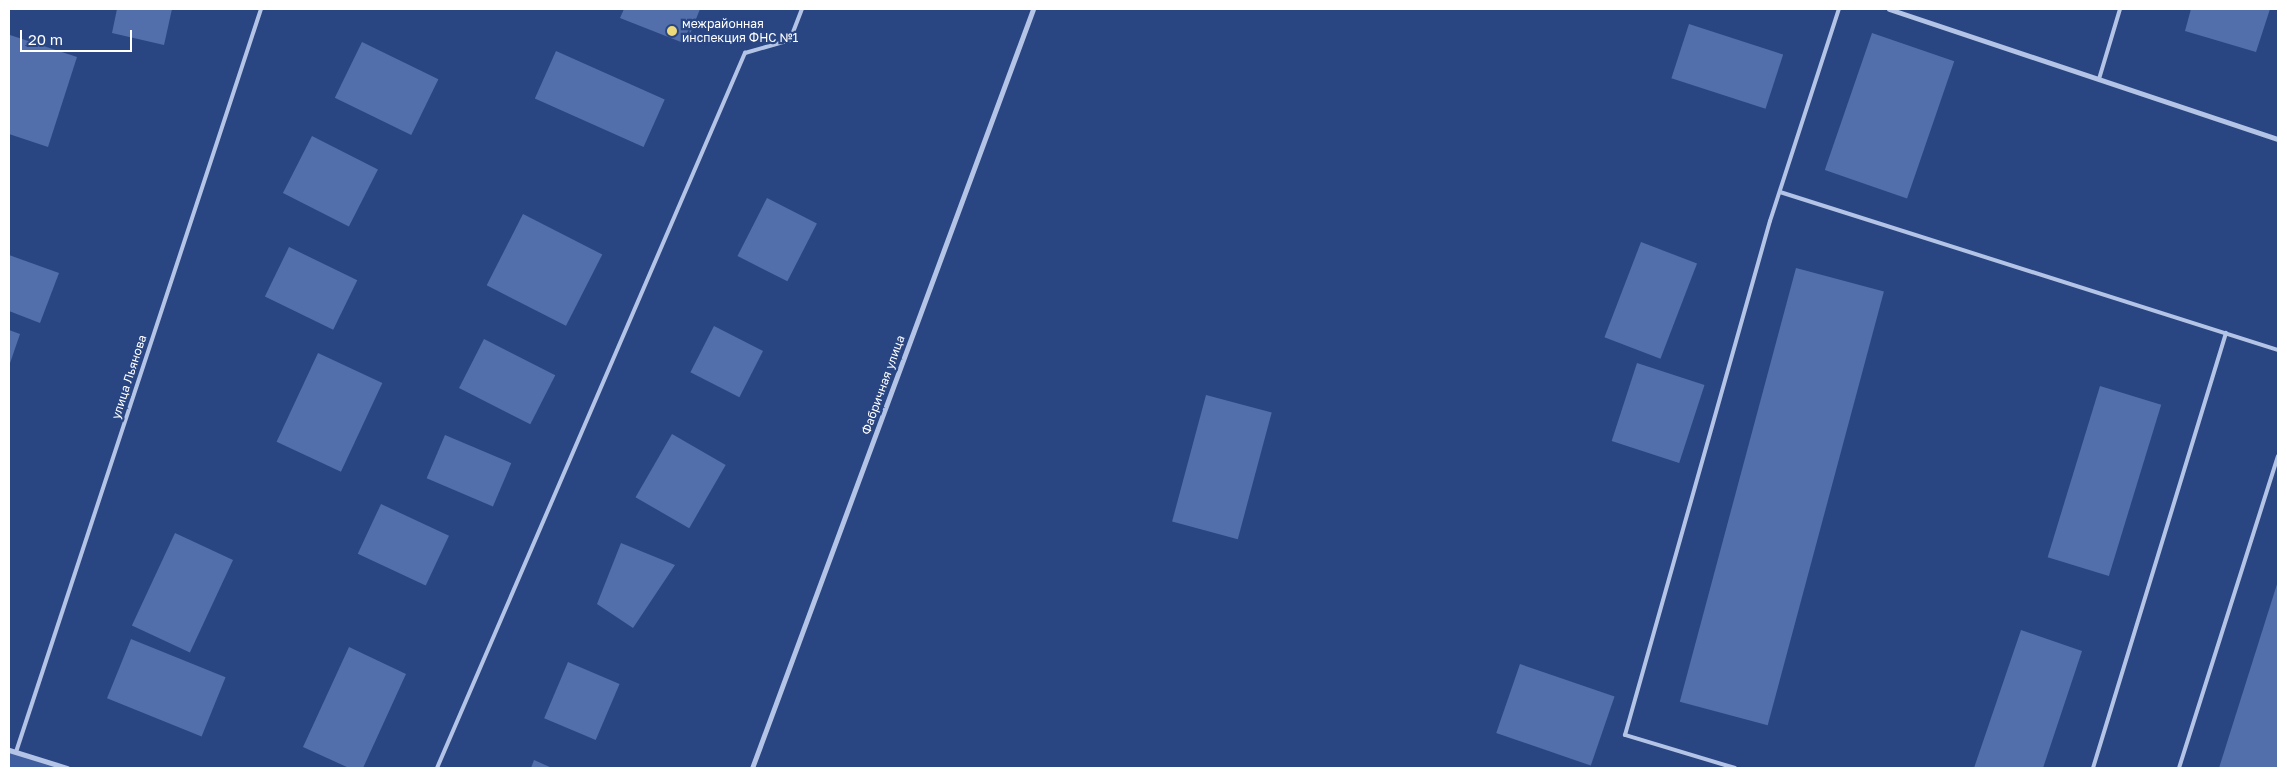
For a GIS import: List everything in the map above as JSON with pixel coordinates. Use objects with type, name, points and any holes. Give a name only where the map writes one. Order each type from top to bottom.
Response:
[{"type":"street","name":"Фабричная улица","points":[[752,768],[1033,9]]},
{"type":"street","points":[[1889,9],[2278,139]]},
{"type":"street","points":[[9,750],[67,768]]},
{"type":"lane","name":"улица Льянова","points":[[16,752],[261,9]]},
{"type":"lane","points":[[437,768],[745,53],[790,40],[802,9]]},
{"type":"lane","points":[[1735,768],[1625,735],[1780,192],[1839,9]]},
{"type":"lane","points":[[2099,79],[2120,9]]},
{"type":"lane","points":[[1780,192],[2278,350]]},
{"type":"lane","points":[[2093,768],[2226,333]]},
{"type":"lane","points":[[2179,768],[2278,456]]},
{"type":"shaded area","points":[[9,750],[67,768],[9,768]]},
{"type":"building","points":[[117,9],[172,9],[164,45],[112,33]]},
{"type":"building","name":"межрайонная инспекция ФНС №1","points":[[624,9],[700,9],[686,44],[620,18]]},
{"type":"building","points":[[2191,9],[2270,9],[2256,52],[2185,31]]},
{"type":"building","points":[[1689,24],[1783,55],[1766,109],[1671,78]]},
{"type":"building","points":[[1872,33],[1954,61],[1907,198],[1825,170]]},
{"type":"building","points":[[10,35],[77,57],[48,147],[9,134]]},
{"type":"building","points":[[362,42],[438,79],[411,135],[335,98]]},
{"type":"building","points":[[556,51],[665,99],[644,147],[535,99]]},
{"type":"building","points":[[312,136],[378,170],[349,227],[283,193]]},
{"type":"building","points":[[767,198],[817,223],[787,281],[737,256]]},
{"type":"building","points":[[523,214],[602,254],[566,326],[487,285]]},
{"type":"building","points":[[1641,242],[1697,264],[1660,359],[1604,337]]},
{"type":"building","points":[[289,247],[357,280],[333,330],[265,296]]},
{"type":"building","points":[[9,255],[59,273],[40,323],[9,311]]},
{"type":"building","points":[[1796,268],[1884,292],[1768,725],[1680,702]]},
{"type":"building","points":[[714,326],[763,351],[739,397],[690,372]]},
{"type":"building","points":[[9,330],[20,334],[9,366]]},
{"type":"building","points":[[484,339],[555,375],[530,424],[459,388]]},
{"type":"building","points":[[318,353],[382,383],[341,472],[277,442]]},
{"type":"building","points":[[1637,363],[1705,385],[1679,463],[1612,441]]},
{"type":"building","points":[[2100,386],[2161,405],[2109,576],[2048,557]]},
{"type":"building","points":[[1206,395],[1272,413],[1238,539],[1172,522]]},
{"type":"building","points":[[672,434],[726,465],[689,528],[636,497]]},
{"type":"building","points":[[445,435],[511,463],[493,506],[427,478]]},
{"type":"building","points":[[381,504],[449,536],[426,586],[358,554]]},
{"type":"building","points":[[175,533],[233,560],[190,652],[132,625]]},
{"type":"building","points":[[621,543],[675,565],[633,628],[597,604]]},
{"type":"building","points":[[2278,581],[2278,768],[2219,768]]},
{"type":"building","points":[[2021,630],[2082,651],[2043,768],[1974,768]]},
{"type":"building","points":[[131,639],[226,677],[202,737],[107,698]]},
{"type":"building","points":[[349,647],[406,674],[363,768],[349,768],[303,747]]},
{"type":"building","points":[[568,662],[620,684],[596,740],[544,718]]},
{"type":"building","points":[[1520,664],[1615,697],[1591,766],[1496,733]]},
{"type":"building","points":[[534,760],[552,768],[531,768]]},
{"type":"place","name":"межрайонная инспекция ФНС №1","points":[[672,31]]}]
